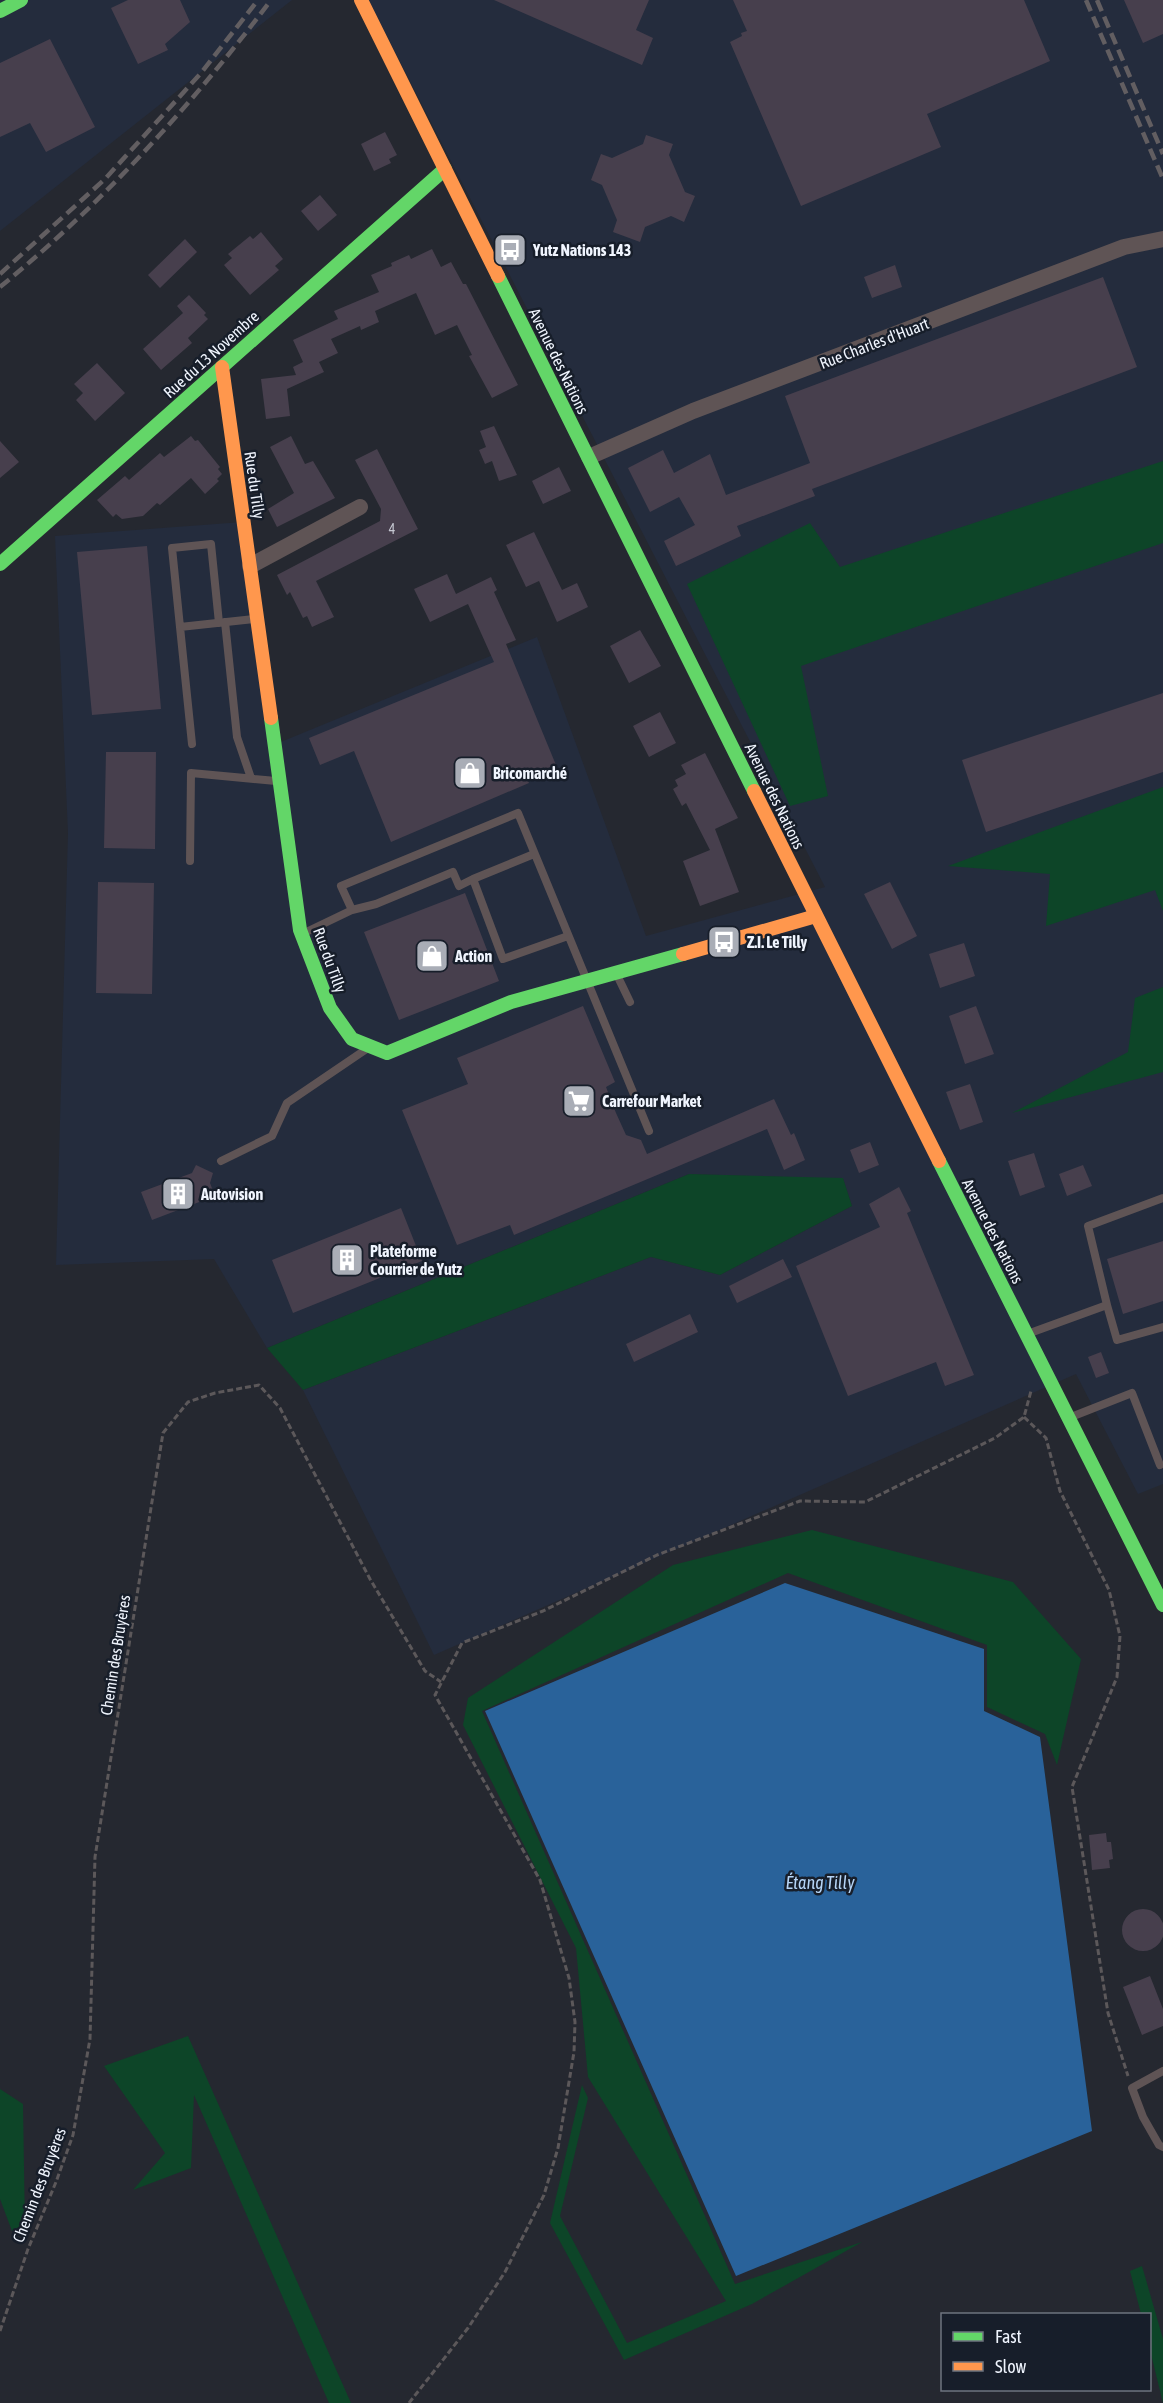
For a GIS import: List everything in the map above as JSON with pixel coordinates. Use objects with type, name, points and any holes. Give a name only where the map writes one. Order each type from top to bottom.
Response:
[{"type":"street","points":[[0,11],[21,0]]},
{"type":"street","name":"Avenue des Nations","points":[[361,0],[816,916],[1163,1605]]},
{"type":"street","name":"Rue du 13 Novembre","points":[[0,564],[445,169]]},
{"type":"street","name":"Rue Charles d'Huart","points":[[589,457],[693,411],[1115,250],[1163,239]]},
{"type":"street","name":"Rue du Tilly","points":[[222,367],[302,934],[330,1008],[352,1039],[387,1053],[511,1002],[816,916]]},
{"type":"street","points":[[249,566],[360,507]]},
{"type":"lane","points":[[192,744],[172,548],[211,544],[237,737],[251,778]]},
{"type":"lane","points":[[180,627],[257,619]]},
{"type":"lane","points":[[190,861],[191,773],[279,781]]},
{"type":"lane","points":[[352,910],[342,886],[518,813],[649,1131]]},
{"type":"lane","points":[[302,934],[352,910],[376,904],[453,872],[459,886],[534,854]]},
{"type":"lane","points":[[473,879],[503,959],[568,936]]},
{"type":"lane","points":[[615,971],[630,1002]]},
{"type":"lane","points":[[221,1161],[272,1136],[287,1102],[371,1046]]},
{"type":"lane","points":[[1163,1198],[1088,1226],[1117,1340],[1163,1327]]},
{"type":"lane","points":[[1027,1335],[1107,1305]]},
{"type":"lane","points":[[1069,1418],[1132,1393],[1160,1465]]},
{"type":"lane","points":[[1163,2071],[1132,2088],[1143,2117],[1159,2145],[1163,2147]]},
{"type":"path","points":[[409,2403],[505,2272],[540,2203],[558,2148],[574,2052],[575,2022],[569,1978],[540,1880],[435,1695],[462,1643],[543,1611],[657,1555],[800,1501],[865,1502],[995,1438],[1024,1417],[1033,1382],[1047,1375]]},
{"type":"path","name":"Chemin des Bruyères","points":[[0,2331],[28,2249],[73,2135],[90,2039],[95,1857],[163,1433],[188,1402],[214,1393],[259,1385],[280,1408],[370,1579],[425,1671],[441,1682]]},
{"type":"path","points":[[1024,1417],[1046,1438],[1060,1491],[1109,1590],[1120,1636],[1117,1677],[1072,1787],[1108,2013],[1132,2088]]},
{"type":"shaded area","points":[[0,0],[292,0],[0,231]]},
{"type":"shaded area","points":[[368,0],[1163,0],[1163,1484],[1138,1494],[1076,1374],[434,1655],[303,1390],[651,1257],[720,1275],[852,1206],[843,1179],[689,1174],[267,1348],[214,1259],[56,1265],[68,833],[55,536],[243,522],[271,746],[537,637],[646,936],[825,887]]},
{"type":"green space","points":[[1163,461],[1163,543],[801,666],[828,796],[790,806],[687,584],[810,523],[840,567]]},
{"type":"green space","points":[[1163,787],[1163,911],[1155,890],[1046,926],[1050,874],[948,866]]},
{"type":"green space","points":[[1163,987],[1163,1072],[1012,1113],[1128,1052],[1135,998]]},
{"type":"green space","points":[[689,1174],[843,1178],[852,1206],[720,1275],[651,1257],[303,1390],[267,1348]]},
{"type":"green space","points":[[812,1530],[1013,1582],[1081,1659],[1057,1765],[1045,1734],[987,1707],[987,1645],[788,1573],[482,1711],[735,2284],[862,2242],[752,2304],[624,2360],[550,2223],[582,2085],[588,2098],[560,2216],[627,2343],[726,2301],[588,2077],[576,1948],[463,1725],[468,1698],[673,1565]]},
{"type":"green space","points":[[188,2036],[351,2403],[329,2403],[194,2095],[191,2168],[133,2190],[165,2153],[104,2066]]},
{"type":"green space","points":[[0,2089],[23,2104],[25,2229],[12,2231],[0,2199]]},
{"type":"green space","points":[[1142,2266],[1163,2339],[1163,2403],[1151,2354],[1151,2313],[1141,2313],[1130,2271]]},
{"type":"water","name":"Étang Tilly","points":[[785,1583],[984,1649],[984,1711],[1040,1737],[1092,2131],[736,2276],[485,1711]]},
{"type":"building","points":[[128,0],[180,0],[190,22],[165,44],[168,50],[138,64],[111,8]]},
{"type":"building","points":[[494,0],[649,0],[636,30],[653,38],[642,65]]},
{"type":"building","points":[[733,0],[1024,0],[1050,61],[927,114],[941,147],[801,206],[730,42],[747,31]]},
{"type":"building","points":[[1124,0],[1163,0],[1163,34],[1143,43]]},
{"type":"building","points":[[50,39],[95,127],[46,152],[30,123],[0,137],[0,63]]},
{"type":"building","points":[[385,132],[397,155],[389,159],[391,163],[374,171],[361,144]]},
{"type":"building","points":[[646,135],[673,144],[669,155],[685,192],[695,196],[684,222],[671,216],[645,227],[640,242],[613,232],[617,220],[602,185],[591,180],[601,154],[612,158],[643,144]]},
{"type":"building","points":[[320,195],[337,215],[318,231],[301,211]]},
{"type":"building","points":[[261,232],[283,259],[275,266],[279,270],[250,295],[224,265],[232,258],[228,254],[250,236],[253,239]]},
{"type":"building","points":[[185,239],[197,252],[160,288],[148,275]]},
{"type":"building","points":[[432,249],[441,267],[451,262],[463,284],[466,284],[518,385],[492,398],[469,356],[472,355],[457,325],[435,335],[416,293],[375,311],[379,322],[361,330],[360,326],[331,339],[338,353],[319,362],[324,372],[287,389],[290,416],[266,419],[261,379],[296,375],[293,367],[303,362],[293,340],[338,319],[334,311],[379,292],[371,275],[392,266],[391,263],[409,255],[411,259]]},
{"type":"building","points":[[895,265],[902,287],[872,298],[864,277]]},
{"type":"building","points":[[1103,277],[1137,367],[812,489],[815,496],[737,526],[741,536],[676,566],[664,541],[695,525],[679,497],[650,512],[628,468],[663,450],[674,473],[710,454],[726,495],[810,463],[785,396]]},
{"type":"building","points":[[189,295],[206,313],[204,315],[208,319],[188,338],[192,343],[161,370],[143,349],[183,313],[177,306]]},
{"type":"building","points":[[97,363],[125,393],[95,421],[76,400],[83,393],[74,384]]},
{"type":"building","points":[[494,426],[517,475],[499,481],[492,461],[485,464],[479,450],[486,447],[480,431]]},
{"type":"building","points":[[191,436],[195,441],[198,440],[220,467],[218,469],[222,474],[217,479],[219,481],[205,494],[191,478],[160,505],[157,503],[143,516],[122,519],[116,514],[113,517],[97,500],[125,476],[129,480],[160,453],[164,457]]},
{"type":"building","points":[[291,436],[305,464],[313,461],[335,498],[277,527],[268,509],[294,493],[270,447]]},
{"type":"building","points":[[0,441],[19,462],[0,478]]},
{"type":"building","points":[[377,449],[418,529],[316,581],[334,617],[312,627],[307,616],[303,618],[290,592],[287,595],[277,575],[380,521],[381,509],[355,460]]},
{"type":"building","points":[[559,467],[571,491],[543,504],[532,481]]},
{"type":"building","points":[[534,532],[562,590],[577,583],[588,607],[557,622],[539,581],[526,587],[506,545]]},
{"type":"building","points":[[147,546],[161,709],[92,715],[77,552]]},
{"type":"building","points":[[447,574],[456,594],[491,577],[497,590],[494,592],[516,640],[506,644],[556,765],[526,777],[529,783],[391,842],[354,751],[320,765],[309,738],[494,662],[468,604],[430,622],[414,589]]},
{"type":"building","points":[[640,630],[661,666],[629,683],[610,646]]},
{"type":"building","points":[[1163,693],[1163,772],[986,832],[962,760]]},
{"type":"building","points":[[660,712],[676,743],[649,757],[633,726]]},
{"type":"building","points":[[106,752],[156,752],[155,849],[104,848]]},
{"type":"building","points":[[705,753],[738,818],[715,829],[739,892],[700,906],[683,861],[710,850],[686,803],[682,806],[673,789],[678,786],[675,780],[686,774],[681,765]]},
{"type":"building","points":[[98,882],[154,883],[152,994],[96,993]]},
{"type":"building","points":[[890,882],[917,936],[892,949],[864,894]]},
{"type":"building","name":"Action","points":[[465,893],[499,981],[399,1020],[364,932]]},
{"type":"building","points":[[964,943],[975,976],[940,988],[929,954]]},
{"type":"building","points":[[583,1006],[615,1082],[606,1087],[616,1113],[626,1135],[641,1140],[647,1154],[774,1099],[791,1135],[794,1133],[805,1160],[784,1170],[767,1129],[514,1235],[510,1225],[457,1245],[402,1110],[468,1084],[457,1058]]},
{"type":"building","points":[[976,1006],[994,1054],[965,1064],[949,1016]]},
{"type":"building","points":[[970,1084],[983,1122],[960,1130],[946,1092]]},
{"type":"building","points":[[870,1142],[879,1165],[859,1173],[850,1150]]},
{"type":"building","points":[[1034,1153],[1045,1187],[1020,1196],[1008,1161]]},
{"type":"building","name":"Autovision","points":[[196,1165],[213,1173],[210,1183],[215,1196],[152,1220],[141,1192],[192,1173]]},
{"type":"building","points":[[1083,1165],[1092,1186],[1067,1196],[1059,1174]]},
{"type":"building","points":[[899,1187],[911,1211],[907,1213],[974,1375],[945,1386],[936,1362],[848,1396],[796,1266],[880,1227],[869,1204]]},
{"type":"building","name":"Plateforme Courrier de Yutz","points":[[401,1208],[422,1261],[293,1313],[272,1260]]},
{"type":"building","points":[[1163,1241],[1163,1301],[1123,1314],[1107,1259]]},
{"type":"building","points":[[783,1259],[792,1277],[737,1303],[729,1286]]},
{"type":"building","points":[[690,1314],[698,1332],[634,1362],[626,1344]]},
{"type":"building","points":[[1101,1352],[1109,1373],[1096,1378],[1088,1357]]},
{"type":"building","points":[[1106,1833],[1107,1842],[1111,1842],[1113,1859],[1109,1860],[1110,1868],[1092,1870],[1089,1835]]},
{"type":"building","points":[[1143,1909],[1158,1915],[1164,1930],[1158,1945],[1143,1951],[1128,1945],[1122,1930],[1128,1915]]},
{"type":"building","points":[[1150,1976],[1163,2009],[1163,2026],[1142,2035],[1123,1987]]},
{"type":"railway","points":[[0,274],[105,179],[201,73],[258,0]]},
{"type":"railway","points":[[0,287],[74,222],[144,152],[210,77],[271,0]]},
{"type":"railway","points":[[1086,0],[1163,179]]},
{"type":"railway","points":[[1097,0],[1163,154]]},
{"type":"traffic: fast","points":[[0,11],[21,0]]},
{"type":"traffic: fast","points":[[0,564],[445,169]]},
{"type":"traffic: fast","points":[[498,276],[754,791]]},
{"type":"traffic: fast","points":[[271,718],[300,930],[330,1008],[352,1039],[387,1053],[511,1002],[683,954]]},
{"type":"traffic: fast","points":[[939,1161],[1163,1605]]},
{"type":"traffic: slow","points":[[361,0],[498,276]]},
{"type":"traffic: slow","points":[[222,367],[271,718]]},
{"type":"traffic: slow","points":[[754,791],[939,1161]]},
{"type":"traffic: slow","points":[[683,954],[816,916]]},
{"type":"place","name":"Yutz Nations 143","points":[[510,250]]},
{"type":"place","name":"Bricomarché","points":[[470,773]]},
{"type":"place","name":"Z.I. Le Tilly","points":[[724,942]]},
{"type":"place","name":"Action","points":[[432,956]]},
{"type":"place","name":"Carrefour Market","points":[[579,1101]]},
{"type":"place","name":"Autovision","points":[[178,1194]]},
{"type":"place","name":"Plateforme Courrier de Yutz","points":[[347,1260]]}]
